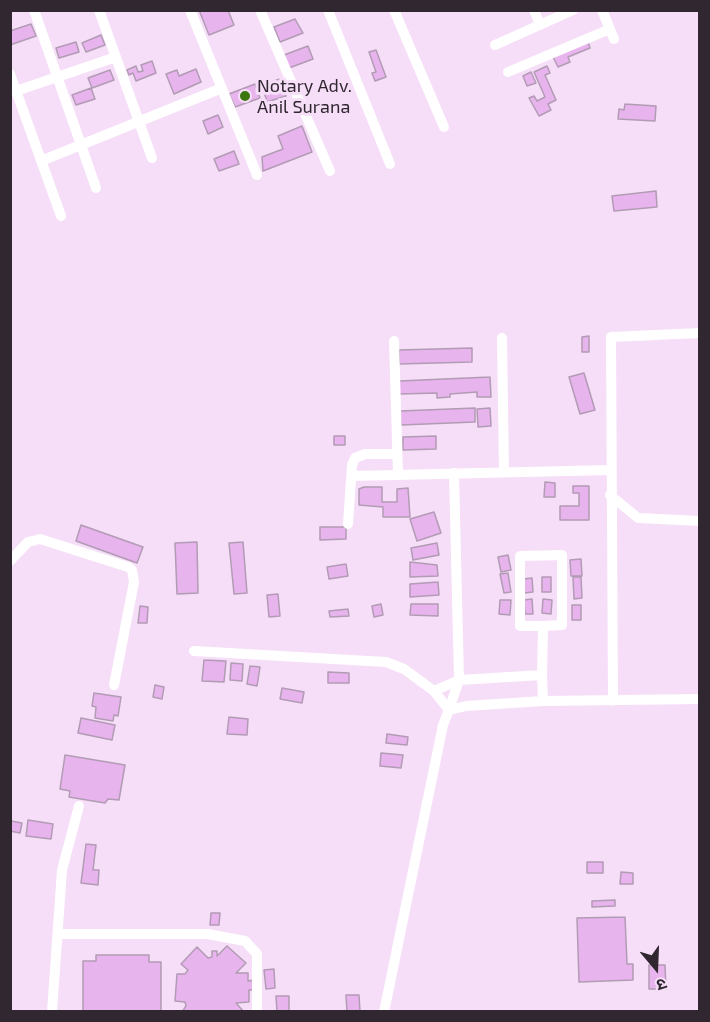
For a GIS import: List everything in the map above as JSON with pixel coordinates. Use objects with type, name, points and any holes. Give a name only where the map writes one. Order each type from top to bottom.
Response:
[{"type":"street","points":[[34,10],[96,188]]},
{"type":"street","points":[[99,10],[152,158]]},
{"type":"street","points":[[190,10],[257,175]]},
{"type":"street","points":[[260,10],[330,171]]},
{"type":"street","points":[[328,10],[390,164]]},
{"type":"street","points":[[394,10],[444,127]]},
{"type":"street","points":[[534,10],[540,25]]},
{"type":"street","points":[[495,45],[573,10]]},
{"type":"street","points":[[508,72],[612,34],[602,10]]},
{"type":"street","points":[[16,91],[116,57]]},
{"type":"street","points":[[10,74],[61,216]]},
{"type":"street","points":[[41,161],[222,88]]},
{"type":"street","points":[[613,701],[610,495],[611,337],[699,333]]},
{"type":"street","points":[[502,338],[504,472]]},
{"type":"street","points":[[394,341],[398,474]]},
{"type":"street","points":[[348,524],[353,462],[358,456],[396,454]]},
{"type":"street","points":[[352,476],[610,470]]},
{"type":"street","points":[[384,1011],[443,725],[459,680],[454,473]]},
{"type":"street","points":[[610,495],[638,518],[699,521]]},
{"type":"street","points":[[10,561],[27,542],[40,539],[132,570],[134,582],[114,685]]},
{"type":"street","points":[[520,555],[562,555],[562,625],[543,626],[520,626],[520,555]]},
{"type":"street","points":[[543,626],[543,701]]},
{"type":"street","points":[[194,651],[386,662],[404,669],[434,691],[449,710]]},
{"type":"street","points":[[434,691],[459,680],[542,675]]},
{"type":"street","points":[[449,710],[466,706],[543,701],[699,699]]},
{"type":"street","points":[[52,1011],[62,870],[79,806]]},
{"type":"street","points":[[57,934],[208,934],[245,941],[257,954],[257,1011]]},
{"type":"building","points":[[199,10],[228,10],[234,25],[209,35]]},
{"type":"building","points":[[295,19],[303,33],[280,42],[274,27]]},
{"type":"building","points":[[31,24],[36,36],[10,45],[10,31]]},
{"type":"building","points":[[101,35],[105,45],[86,52],[82,43]]},
{"type":"building","points":[[76,42],[79,52],[59,58],[56,48]]},
{"type":"building","points":[[588,42],[590,48],[568,57],[570,62],[558,67],[553,57]]},
{"type":"building","points":[[308,46],[313,59],[289,68],[284,55]]},
{"type":"building","points":[[376,50],[386,77],[375,81],[372,73],[376,72],[369,52]]},
{"type":"building","points":[[152,61],[156,73],[136,81],[133,73],[129,75],[127,70],[136,66],[138,72],[143,71],[141,65]]},
{"type":"building","points":[[547,66],[550,73],[545,75],[556,100],[548,104],[551,110],[539,116],[529,98],[534,96],[537,101],[545,97],[534,72]]},
{"type":"building","points":[[196,69],[201,82],[174,94],[166,74],[177,70],[179,76]]},
{"type":"building","points":[[110,70],[114,80],[92,88],[88,78]]},
{"type":"building","points":[[531,72],[536,83],[527,86],[523,76]]},
{"type":"building","points":[[280,79],[286,96],[267,102],[262,85]]},
{"type":"building","name":"Notary Adv. Anil Surana","points":[[255,84],[260,98],[235,107],[229,94]]},
{"type":"building","points":[[91,88],[95,99],[76,105],[72,95]]},
{"type":"building","points":[[625,104],[656,106],[655,121],[618,119],[619,109],[624,110]]},
{"type":"building","points":[[218,115],[223,127],[208,134],[203,121]]},
{"type":"building","points":[[302,126],[312,152],[263,171],[262,157],[283,149],[278,136]]},
{"type":"building","points":[[234,151],[239,164],[219,171],[214,159]]},
{"type":"building","points":[[656,191],[657,207],[614,211],[612,196]]},
{"type":"building","points":[[589,336],[589,352],[582,352],[582,337]]},
{"type":"building","points":[[472,348],[472,362],[399,364],[399,350]]},
{"type":"building","points":[[584,373],[595,410],[580,414],[569,377]]},
{"type":"building","points":[[490,377],[491,397],[477,397],[477,392],[450,394],[450,397],[437,398],[437,393],[399,394],[399,381]]},
{"type":"building","points":[[475,408],[475,422],[401,425],[400,411]]},
{"type":"building","points":[[490,408],[491,426],[478,427],[477,409]]},
{"type":"building","points":[[334,436],[345,436],[345,445],[334,445]]},
{"type":"building","points":[[436,436],[436,449],[403,450],[403,437]]},
{"type":"building","points":[[545,482],[555,483],[555,497],[544,497]]},
{"type":"building","points":[[573,486],[589,486],[589,520],[560,520],[560,506],[579,506],[579,493],[573,493]]},
{"type":"building","points":[[382,487],[382,502],[397,502],[397,489],[408,488],[410,517],[383,517],[383,507],[359,505],[359,489]]},
{"type":"building","points":[[434,512],[441,533],[417,541],[410,519]]},
{"type":"building","points":[[81,525],[143,547],[137,563],[76,541]]},
{"type":"building","points":[[320,527],[346,527],[346,539],[320,540]]},
{"type":"building","points":[[197,542],[198,593],[177,594],[175,543]]},
{"type":"building","points":[[243,542],[247,593],[234,594],[229,543]]},
{"type":"building","points":[[437,543],[439,555],[413,560],[411,548]]},
{"type":"building","points":[[508,555],[511,570],[501,572],[498,557]]},
{"type":"building","points":[[581,559],[582,576],[571,576],[570,560]]},
{"type":"building","points":[[410,562],[437,565],[438,576],[410,577]]},
{"type":"building","points":[[346,564],[348,576],[329,579],[327,567]]},
{"type":"building","points":[[508,573],[511,592],[504,593],[500,574]]},
{"type":"building","points":[[542,577],[551,577],[551,592],[542,592]]},
{"type":"building","points":[[573,577],[581,577],[582,598],[574,599]]},
{"type":"building","points":[[532,578],[533,592],[524,593],[523,579]]},
{"type":"building","points":[[438,582],[439,595],[410,597],[410,584]]},
{"type":"building","points":[[278,594],[280,616],[269,617],[267,595]]},
{"type":"building","points":[[532,599],[533,614],[525,614],[524,600]]},
{"type":"building","points":[[543,599],[552,600],[551,614],[542,613]]},
{"type":"building","points":[[500,600],[511,600],[510,615],[499,614]]},
{"type":"building","points":[[381,604],[383,615],[374,617],[372,606]]},
{"type":"building","points":[[411,604],[438,604],[438,616],[410,615]]},
{"type":"building","points":[[572,605],[581,605],[581,620],[572,620]]},
{"type":"building","points":[[140,606],[148,607],[147,623],[138,623]]},
{"type":"building","points":[[348,609],[349,616],[330,617],[329,611]]},
{"type":"building","points":[[204,660],[226,661],[224,682],[202,681]]},
{"type":"building","points":[[231,663],[243,664],[242,681],[230,680]]},
{"type":"building","points":[[250,666],[260,667],[257,686],[247,684]]},
{"type":"building","points":[[328,672],[349,673],[349,683],[328,683]]},
{"type":"building","points":[[155,685],[164,687],[162,699],[153,697]]},
{"type":"building","points":[[282,688],[304,692],[302,703],[280,699]]},
{"type":"building","points":[[94,693],[121,697],[118,716],[114,715],[113,721],[95,718],[96,707],[92,706]]},
{"type":"building","points":[[229,717],[248,719],[247,735],[227,734]]},
{"type":"building","points":[[81,718],[115,725],[112,740],[78,733]]},
{"type":"building","points":[[387,734],[408,737],[407,745],[386,743]]},
{"type":"building","points":[[381,753],[403,755],[401,768],[380,766]]},
{"type":"building","points":[[65,755],[125,765],[119,800],[108,799],[105,803],[69,797],[70,791],[60,789]]},
{"type":"building","points":[[28,820],[53,824],[51,839],[26,836]]},
{"type":"building","points":[[11,821],[22,823],[20,833],[10,831]]},
{"type":"building","points":[[86,844],[96,845],[93,870],[99,870],[98,885],[81,883]]},
{"type":"building","points":[[587,862],[603,862],[603,873],[587,873]]},
{"type":"building","points":[[621,872],[633,873],[633,884],[620,884]]},
{"type":"building","points":[[615,900],[615,906],[592,907],[592,901]]},
{"type":"building","points":[[211,913],[220,913],[219,925],[210,925]]},
{"type":"building","points":[[625,917],[627,964],[633,964],[633,980],[579,982],[577,918]]},
{"type":"building","points":[[227,946],[246,963],[236,973],[248,973],[248,981],[254,980],[255,990],[249,990],[249,1002],[236,1003],[244,1012],[182,1012],[186,1006],[185,1002],[175,1001],[177,974],[185,974],[188,970],[181,964],[197,947],[208,958],[212,957],[212,951],[217,951],[217,956]]},
{"type":"building","points":[[96,955],[149,955],[149,962],[161,962],[161,1012],[83,1012],[83,961],[96,961]]},
{"type":"building","points":[[649,965],[665,965],[666,989],[649,989]]},
{"type":"building","points":[[274,969],[275,988],[266,989],[264,970]]},
{"type":"building","points":[[346,995],[359,995],[360,1012],[347,1012]]},
{"type":"building","points":[[276,996],[289,996],[289,1012],[277,1012]]},
{"type":"place","name":"Notary Adv. Anil Surana","points":[[245,96]]}]
